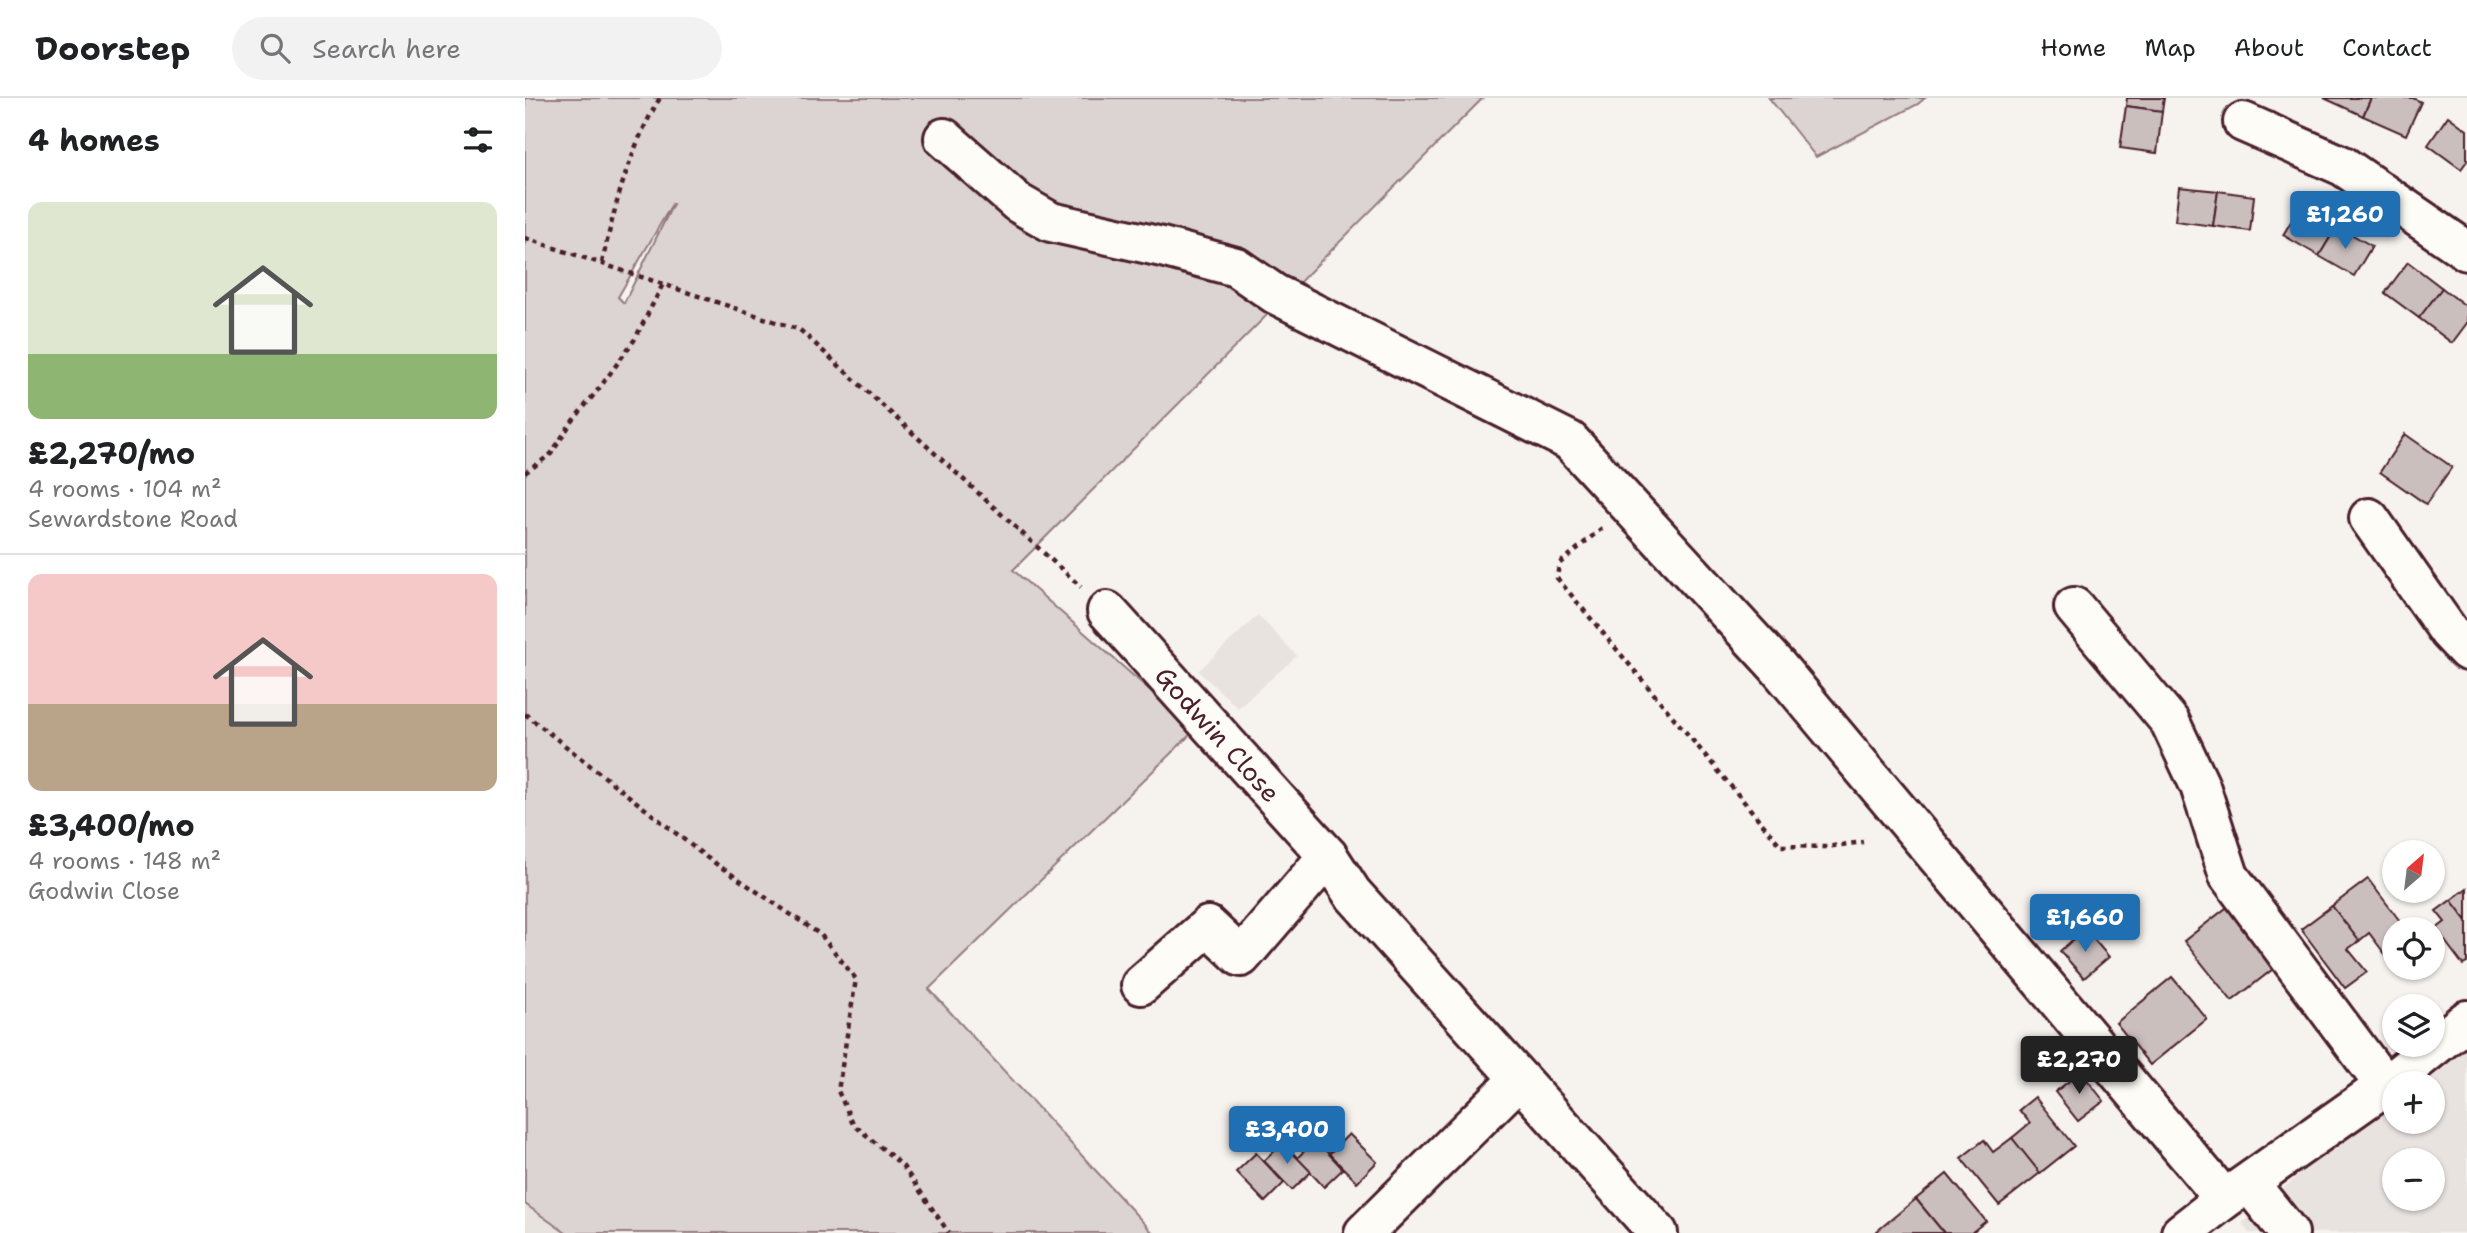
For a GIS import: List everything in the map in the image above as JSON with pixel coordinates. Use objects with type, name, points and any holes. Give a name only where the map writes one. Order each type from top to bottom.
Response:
[{"type":"street","points":[[2243,122],[2343,166],[2467,251]]},
{"type":"street","points":[[944,138],[1017,203],[1051,222],[1236,267],[1275,294],[1570,441],[1777,666],[2212,1184],[2235,1192],[2289,1233]]},
{"type":"street","points":[[2369,518],[2448,632],[2467,651]]},
{"type":"street","points":[[2074,607],[2170,722],[2200,786],[2228,876],[2382,1082]]},
{"type":"street","name":"Godwin Close","points":[[1107,611],[1328,856],[1352,892],[1658,1233]]},
{"type":"street","points":[[1141,985],[1208,926],[1241,957],[1328,856]]},
{"type":"street","points":[[2404,1071],[2467,1020]]},
{"type":"street","points":[[1364,1233],[1519,1079]]},
{"type":"street","points":[[2181,1233],[2382,1088]]},
{"type":"path","points":[[601,263],[615,204],[628,166],[642,129],[660,98]]},
{"type":"path","points":[[525,238],[800,330],[1107,611]]},
{"type":"path","points":[[525,473],[551,454],[571,423],[601,386],[635,339],[663,284]]},
{"type":"path","points":[[1629,505],[1559,564],[1557,578],[1781,846],[1826,847],[1863,842]]},
{"type":"path","points":[[525,714],[706,857],[821,935],[856,979],[838,1091],[853,1124],[902,1165],[949,1233]]},
{"type":"shaded area","points":[[525,98],[1483,98],[1013,570],[1195,730],[929,989],[1153,1233],[566,1233],[525,1204]],"holes":[[[673,204],[624,303],[618,297]]]},
{"type":"shaded area","points":[[1769,98],[1925,98],[1816,157]]},
{"type":"shaded area","points":[[1258,615],[1297,656],[1238,708],[1198,671]]},
{"type":"shaded area","points":[[2467,1034],[2467,1233],[2249,1233],[2242,1223],[2382,1105],[2382,1134],[2445,1134],[2445,1071],[2422,1071],[2439,1057],[2445,1057],[2445,1052]]},
{"type":"shaded area","points":[[525,1204],[566,1233],[525,1233]]},
{"type":"building","points":[[2127,98],[2164,98],[2162,111],[2126,106]]},
{"type":"building","points":[[2324,98],[2371,98],[2363,116]]},
{"type":"building","points":[[2371,98],[2413,98],[2421,102],[2406,135],[2363,116]]},
{"type":"building","points":[[2126,106],[2162,111],[2157,153],[2120,148]]},
{"type":"building","points":[[2448,116],[2467,130],[2467,161],[2461,169],[2428,145]]},
{"type":"building","points":[[2179,187],[2218,191],[2213,226],[2175,221]]},
{"type":"building","points":[[2218,191],[2254,196],[2250,231],[2213,226]]},
{"type":"building","points":[[2301,205],[2337,226],[2319,256],[2283,235]]},
{"type":"building","points":[[2337,226],[2372,246],[2354,276],[2319,256]]},
{"type":"building","points":[[2408,262],[2442,288],[2419,318],[2385,293]]},
{"type":"building","points":[[2442,288],[2467,307],[2467,323],[2452,343],[2419,318]]},
{"type":"building","points":[[2405,434],[2452,467],[2426,504],[2380,472]]},
{"type":"building","points":[[2368,879],[2382,897],[2382,903],[2386,903],[2397,917],[2382,917],[2382,950],[2369,933],[2359,941],[2332,906]]},
{"type":"building","points":[[2467,888],[2467,921],[2451,900]]},
{"type":"building","points":[[2451,900],[2467,921],[2467,963],[2463,965],[2445,941],[2445,917],[2441,917],[2436,911]]},
{"type":"building","points":[[2235,901],[2282,962],[2232,1001],[2184,941]]},
{"type":"building","points":[[2332,906],[2359,941],[2348,949],[2367,972],[2345,988],[2301,929]]},
{"type":"building","points":[[2085,929],[2109,957],[2084,978],[2060,951]]},
{"type":"building","points":[[2172,977],[2207,1019],[2150,1065],[2116,1023]]},
{"type":"building","points":[[2081,1072],[2104,1101],[2078,1121],[2055,1092]]},
{"type":"building","points":[[2035,1097],[2074,1146],[2040,1173],[2012,1138],[2030,1123],[2019,1110]]},
{"type":"building","points":[[1349,1134],[1377,1162],[1357,1182],[1329,1154]]},
{"type":"building","points":[[2012,1138],[2040,1173],[1999,1205],[1961,1158],[1984,1140],[1993,1152]]},
{"type":"building","points":[[1316,1140],[1343,1169],[1324,1187],[1297,1158]]},
{"type":"building","points":[[1283,1143],[1311,1172],[1292,1190],[1264,1161]]},
{"type":"building","points":[[1256,1153],[1284,1183],[1265,1202],[1236,1172]]},
{"type":"building","points":[[1947,1174],[1986,1221],[1971,1233],[1944,1233],[1916,1199]]},
{"type":"building","points":[[1916,1199],[1944,1233],[1877,1231]]}]
